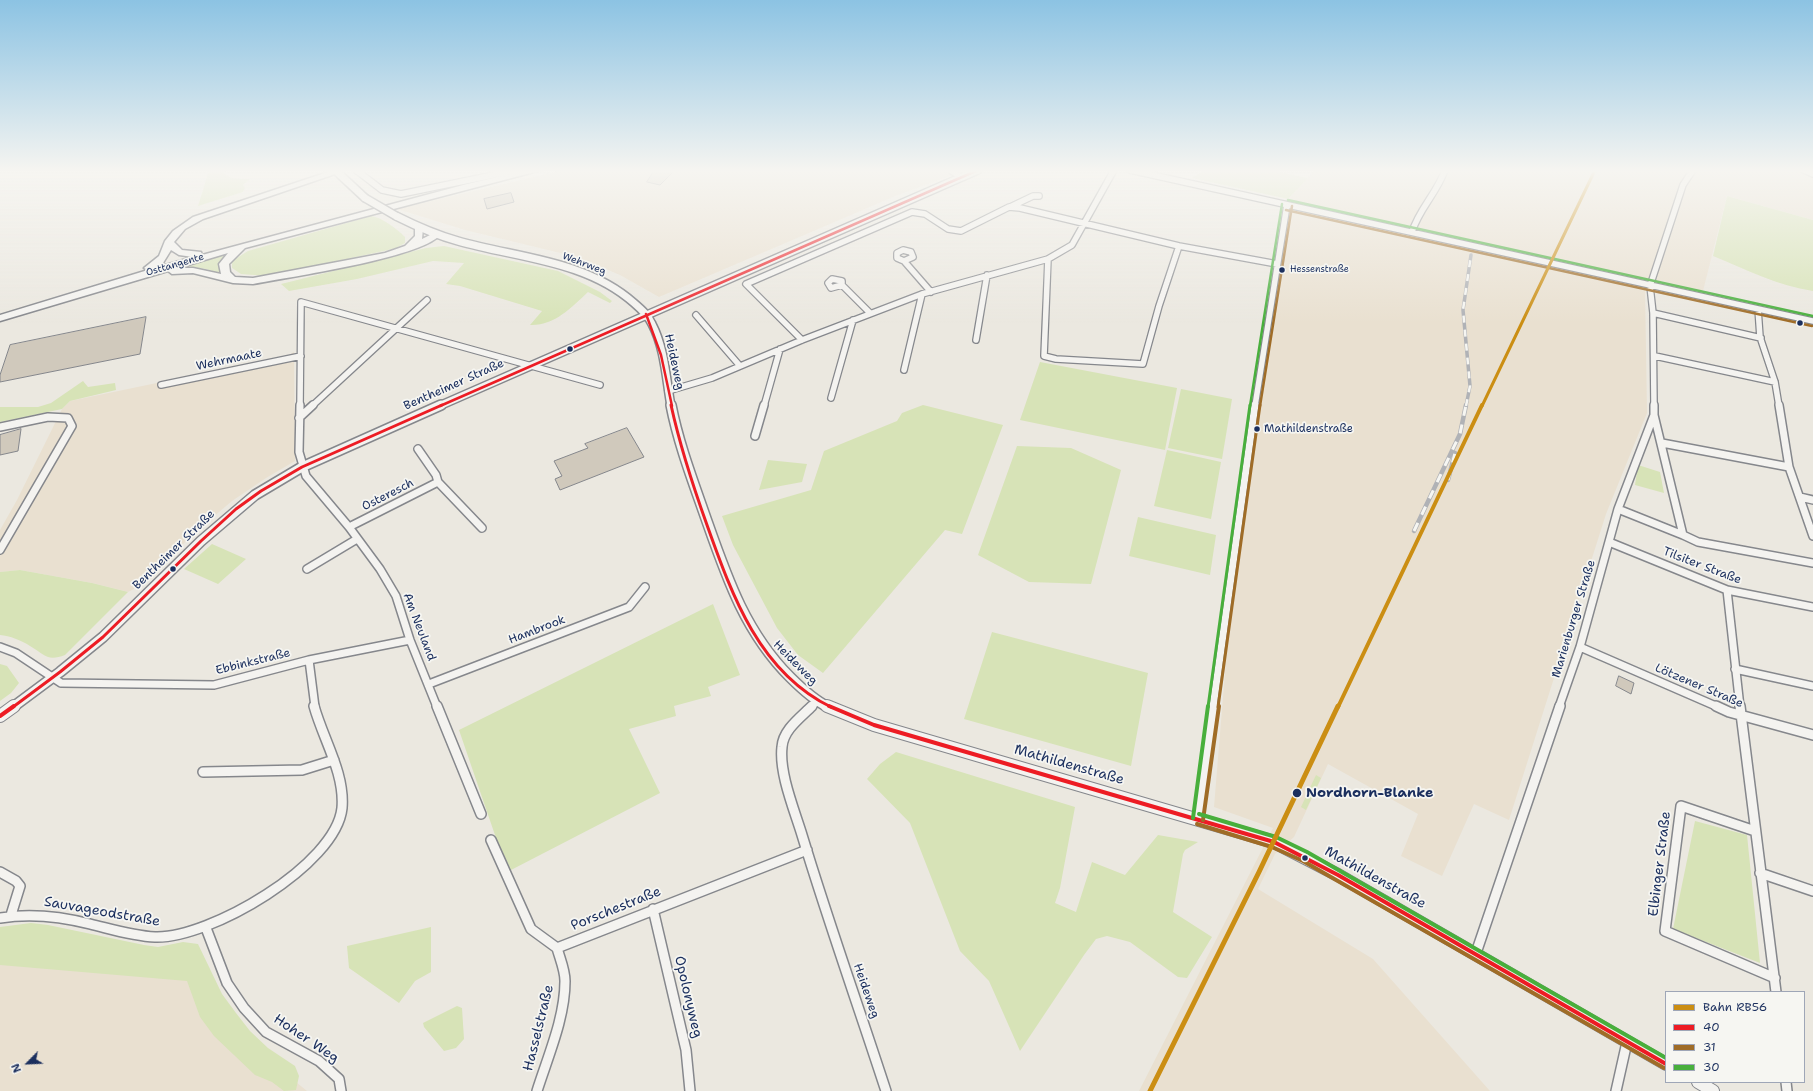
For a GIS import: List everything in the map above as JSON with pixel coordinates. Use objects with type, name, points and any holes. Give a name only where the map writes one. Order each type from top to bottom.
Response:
[{"type":"main road","points":[[115,282],[157,264],[162,260],[171,240],[181,228],[193,221]]},
{"type":"main road","name":"Osttangente","points":[[0,318],[115,282],[256,241],[333,221]]},
{"type":"main road","points":[[403,250],[415,243],[419,237],[419,228]]},
{"type":"main road","points":[[233,280],[225,273],[223,268],[230,256],[244,248],[287,233]]},
{"type":"main road","points":[[115,282],[186,269],[201,270],[233,280],[245,282],[262,280],[403,250],[436,235]]},
{"type":"main road","points":[[170,243],[177,252],[192,255],[256,241]]},
{"type":"street","name":"Wehrweg","points":[[405,221],[436,235],[466,244],[561,265],[582,272],[602,280],[621,292],[646,314]]},
{"type":"street","name":"Bentheimer Straße","points":[[0,716],[53,680],[117,623],[232,513],[270,486],[302,467],[860,221]]},
{"type":"street","points":[[802,340],[746,284],[891,221]]},
{"type":"street","points":[[935,221],[949,231],[955,232],[961,231],[981,221]]},
{"type":"street","points":[[1070,221],[1179,246],[1277,264]]},
{"type":"street","points":[[668,391],[697,383],[870,313],[922,294],[1048,259],[1072,245],[1086,221]]},
{"type":"street","points":[[1198,819],[1249,446],[1284,221]]},
{"type":"street","points":[[1361,221],[1813,321]]},
{"type":"street","points":[[1412,232],[1417,221]]},
{"type":"street","points":[[1650,286],[1671,221]]},
{"type":"street","points":[[1048,259],[1043,349],[1044,356],[1056,359],[1143,364],[1158,306],[1179,246]]},
{"type":"street","points":[[904,261],[931,292]]},
{"type":"street","points":[[976,340],[987,275]]},
{"type":"street","points":[[842,285],[870,313]]},
{"type":"street","name":"Marienburger Straße","points":[[1476,953],[1580,647],[1618,509],[1654,415],[1653,313],[1650,286]]},
{"type":"street","points":[[904,370],[922,294]]},
{"type":"street","points":[[299,418],[427,300]]},
{"type":"street","points":[[302,467],[299,452],[301,302],[600,385]]},
{"type":"street","points":[[1758,309],[1761,338],[1774,382],[1789,467],[1813,536]]},
{"type":"street","points":[[1653,313],[1761,338]]},
{"type":"street","name":"Heideweg","points":[[646,314],[653,325],[662,352],[668,391],[702,510],[734,596],[747,623],[763,648],[800,688],[817,701],[783,739],[782,757],[787,784],[807,850],[886,1091]]},
{"type":"street","points":[[696,315],[740,366]]},
{"type":"street","points":[[831,398],[853,320]]},
{"type":"street","points":[[755,436],[780,349]]},
{"type":"street","name":"Wehrmaate","points":[[161,385],[301,356]]},
{"type":"street","points":[[1654,356],[1774,382]]},
{"type":"street","points":[[1654,415],[1683,535]]},
{"type":"street","points":[[0,427],[58,416],[68,418],[72,426],[0,550]]},
{"type":"street","points":[[1662,443],[1789,467]]},
{"type":"street","points":[[418,449],[436,475],[438,482],[482,528]]},
{"type":"street","name":"Am Neuland","points":[[302,467],[306,476],[349,527],[380,569],[396,596],[410,640],[481,814]]},
{"type":"street","name":"Osteresch","points":[[349,527],[438,482]]},
{"type":"street","points":[[1800,497],[1813,500]]},
{"type":"street","points":[[1618,509],[1698,542],[1813,563]]},
{"type":"street","points":[[307,569],[357,539]]},
{"type":"street","name":"Tilsiter Straße","points":[[1609,542],[1727,590],[1813,607]]},
{"type":"street","name":"Hambrook","points":[[429,684],[628,607],[645,587]]},
{"type":"street","points":[[1727,590],[1735,669],[1776,991]]},
{"type":"street","name":"Ebbinkstraße","points":[[53,680],[61,683],[76,684],[155,683],[214,685],[309,660],[410,640]]},
{"type":"street","points":[[0,647],[16,653],[53,680]]},
{"type":"street","name":"Lötzener Straße","points":[[1580,647],[1742,717],[1813,735]]},
{"type":"street","name":"Sauvageodstraße","points":[[0,918],[11,915],[47,915],[76,919],[140,936],[165,937],[185,934],[206,928],[271,891],[292,876],[326,844],[339,819],[342,808],[342,794],[334,760],[314,705],[309,660]]},
{"type":"street","points":[[1735,669],[1813,686]]},
{"type":"street","name":"Mathildenstraße","points":[[817,701],[836,711],[874,726],[1274,842],[1305,857],[1476,953],[1665,1063]]},
{"type":"street","points":[[203,772],[302,770],[334,760]]},
{"type":"street","name":"Elbinger Straße","points":[[1755,831],[1681,806],[1665,931],[1775,978]]},
{"type":"street","points":[[491,840],[531,929],[557,948]]},
{"type":"street","name":"Porschestraße","points":[[557,948],[653,909],[807,850]]},
{"type":"street","points":[[0,872],[16,881],[20,886],[11,915]]},
{"type":"street","points":[[1760,873],[1813,891]]},
{"type":"street","name":"Opolonyweg","points":[[653,909],[686,1050],[690,1091]]},
{"type":"street","name":"Hoher Weg","points":[[206,928],[227,982],[244,1008],[266,1032],[319,1061],[339,1079],[341,1091]]},
{"type":"street","name":"Hasselstraße","points":[[537,1091],[554,1036],[562,1002],[565,980],[557,948]]},
{"type":"street","points":[[1616,1091],[1627,1042]]},
{"type":"street","points":[[1700,1083],[1713,1091]]},
{"type":"shaded area","points":[[436,221],[837,221],[659,297],[620,275],[577,257],[465,230]]},
{"type":"shaded area","points":[[1288,221],[1337,221],[1534,262],[1360,221],[1721,221],[1703,291],[1662,281],[1650,286],[1559,266],[1557,268],[1645,287],[1647,413],[1606,514],[1509,820],[1474,804],[1442,876],[1401,856],[1418,814],[1328,764],[1294,837],[1275,854],[1258,889],[1373,959],[1490,1091],[1139,1091],[1273,828],[1214,807],[1237,526]]},
{"type":"shaded area","points":[[294,352],[295,461],[232,501],[199,529],[138,587],[128,592],[92,583],[20,570],[0,572],[0,530],[17,500],[62,409],[70,401],[287,356]]},
{"type":"shaded area","points":[[0,947],[188,963],[224,1023],[307,1091],[0,1091]]},
{"type":"green space","points":[[354,221],[385,221],[405,237],[405,243],[396,248],[267,276],[241,274],[232,268],[232,261],[248,251]]},
{"type":"green space","points":[[1721,221],[1813,221],[1813,291],[1800,289],[1774,281],[1713,256]]},
{"type":"green space","points":[[444,246],[558,271],[600,292],[612,301],[610,303],[588,292],[562,315],[547,323],[530,325],[542,311],[460,286],[446,284],[464,263],[433,261],[357,279],[289,291],[281,284],[426,248]]},
{"type":"green space","points":[[229,252],[220,274],[206,269],[183,266]]},
{"type":"green space","points":[[1040,362],[1177,388],[1165,450],[1020,420]]},
{"type":"green space","points":[[83,381],[88,387],[115,383],[116,390],[70,401],[62,409],[0,422],[0,407],[38,407],[51,403]]},
{"type":"green space","points":[[1181,389],[1232,399],[1222,459],[1168,448]]},
{"type":"green space","points":[[923,405],[1003,425],[962,534],[945,530],[823,673],[798,655],[777,628],[733,545],[722,516],[811,490],[824,451],[897,421],[902,413]]},
{"type":"green space","points":[[1017,446],[1071,448],[1121,470],[1091,584],[1029,582],[978,555]]},
{"type":"green space","points":[[1167,450],[1221,462],[1211,519],[1154,506]]},
{"type":"green space","points":[[768,460],[807,464],[802,482],[759,490]]},
{"type":"green space","points":[[1638,465],[1660,472],[1664,493],[1635,485]]},
{"type":"green space","points":[[1138,517],[1216,535],[1210,575],[1129,556]]},
{"type":"green space","points":[[212,544],[246,559],[218,584],[184,569]]},
{"type":"green space","points":[[20,570],[92,583],[128,592],[65,655],[54,658],[42,654],[19,640],[0,635],[0,572]]},
{"type":"green space","points":[[713,604],[740,675],[708,687],[711,696],[674,706],[676,716],[629,729],[660,793],[511,870],[496,838],[459,730]]},
{"type":"green space","points":[[992,632],[1148,673],[1131,766],[964,719]]},
{"type":"green space","points":[[0,664],[7,666],[19,683],[11,693],[0,701]]},
{"type":"green space","points":[[896,752],[1075,807],[1060,888],[1055,903],[1076,912],[1092,862],[1125,875],[1158,835],[1198,842],[1185,850],[1183,854],[1173,912],[1212,937],[1187,978],[1178,977],[1130,942],[1107,936],[1096,939],[1020,1051],[989,981],[960,951],[910,823],[867,779],[880,764]]},
{"type":"green space","points":[[1316,775],[1321,778],[1306,810],[1301,807]]},
{"type":"green space","points":[[1695,821],[1747,835],[1760,963],[1673,929]]},
{"type":"green space","points":[[31,923],[158,947],[183,942],[198,944],[222,994],[250,1031],[268,1048],[295,1066],[299,1076],[296,1090],[284,1091],[272,1082],[255,1075],[214,1036],[200,1017],[187,981],[0,965],[0,927]]},
{"type":"green space","points":[[431,927],[431,972],[415,981],[399,1003],[349,968],[347,946]]},
{"type":"green space","points":[[457,1006],[462,1008],[464,1039],[456,1048],[444,1051],[424,1027],[423,1023]]},
{"type":"building","points":[[146,317],[140,354],[0,382],[0,375],[10,345]]},
{"type":"building","points":[[627,428],[644,457],[560,490],[555,479],[562,476],[554,461],[588,448],[585,444]]},
{"type":"building","points":[[21,429],[18,451],[0,455],[0,435]]},
{"type":"building","points":[[1619,676],[1634,683],[1631,694],[1616,686]]},
{"type":"railway","points":[[1466,406],[1470,386],[1463,310],[1471,255]]},
{"type":"railway","points":[[1414,531],[1460,434],[1466,405]]},
{"type":"railway","points":[[1448,480],[1455,453]]},
{"type":"rail line","name":"RB56","points":[[1150,1091],[1259,872],[1571,221]]},
{"type":"transit line","name":"40","points":[[0,716],[46,684],[89,649],[134,608],[218,525],[236,509],[266,487],[302,467],[862,221]]},
{"type":"transit line","name":"30","points":[[1193,818],[1244,444],[1279,221]]},
{"type":"transit line","name":"31","points":[[1203,820],[1254,446],[1290,221]]},
{"type":"transit line","name":"31","points":[[1335,221],[1812,326]]},
{"type":"transit line","name":"30","points":[[1383,221],[1813,316]]},
{"type":"transit line","name":"40","points":[[646,314],[661,355],[676,425],[696,493],[711,538],[737,604],[761,647],[792,680],[809,694],[829,706],[874,725],[1274,842],[1338,875],[1665,1063]]},
{"type":"transit line","name":"30","points":[[1199,814],[1276,837],[1307,852],[1665,1057]]},
{"type":"transit line","name":"31","points":[[1197,824],[1272,847],[1303,861],[1664,1068]]},
{"type":"place","name":"Hessenstraße","points":[[1282,270]]},
{"type":"place","name":"Mathildenstraße","points":[[1257,429]]},
{"type":"place","name":"Nordhorn-Blanke","points":[[1297,793]]}]
